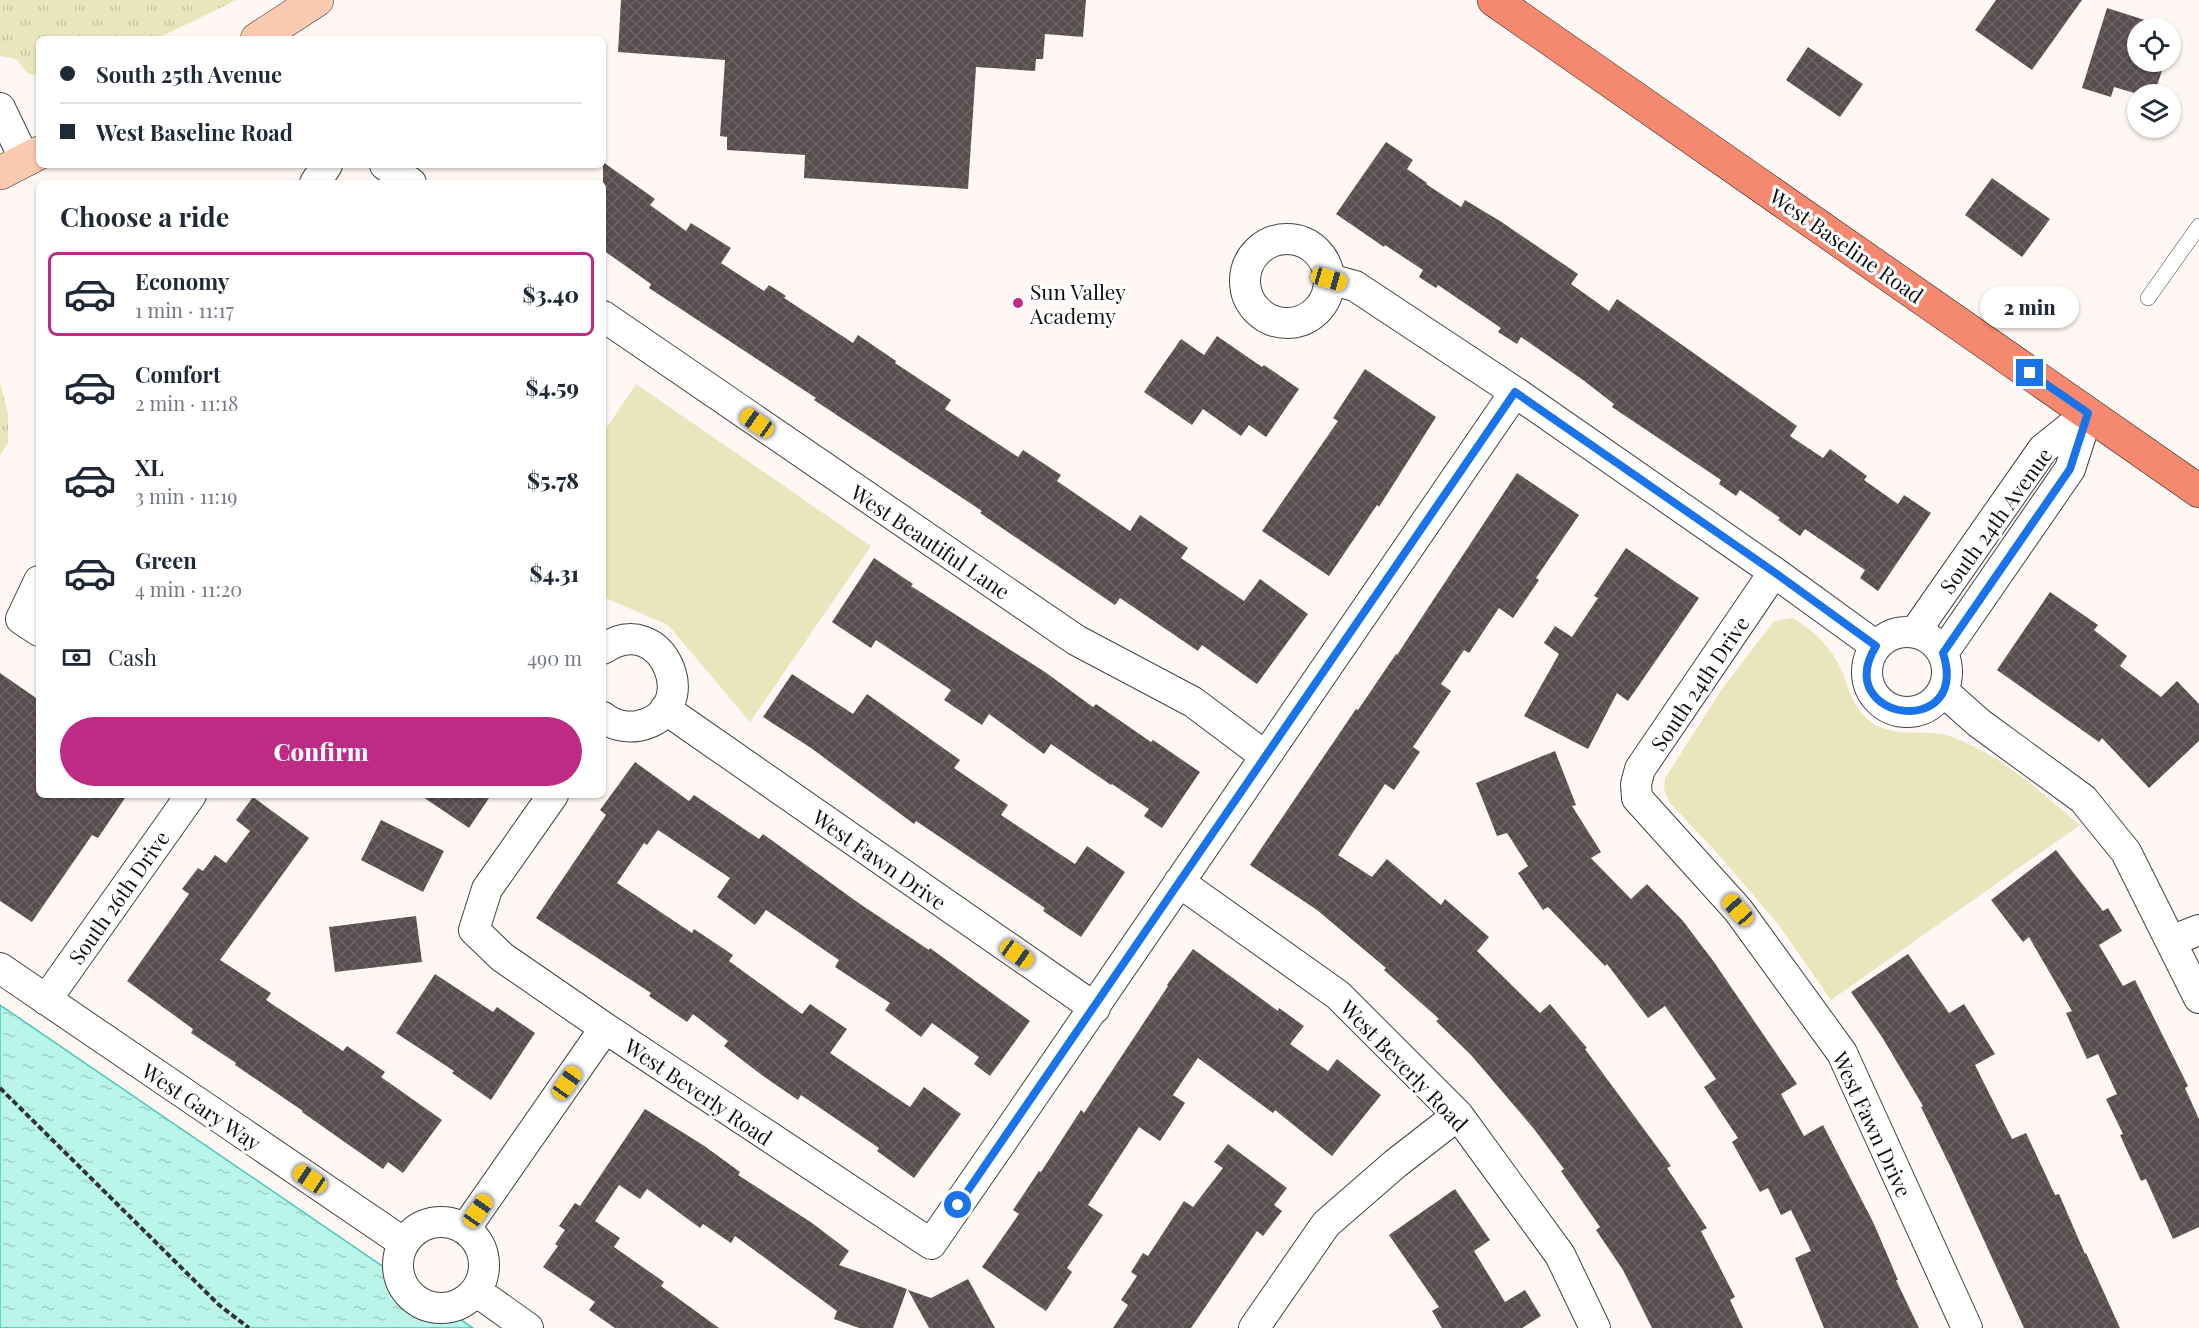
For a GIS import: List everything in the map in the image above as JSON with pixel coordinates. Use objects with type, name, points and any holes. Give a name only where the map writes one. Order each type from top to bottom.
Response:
[{"type":"main road","name":"West Baseline Road","points":[[1494,0],[2199,491]]},
{"type":"street","points":[[262,36],[317,0]]},
{"type":"street","points":[[0,108],[22,162]]},
{"type":"street","points":[[390,168],[407,180]]},
{"type":"street","points":[[1329,279],[1355,286],[1515,392],[1774,572],[1876,646]]},
{"type":"street","name":"West Beautiful Lane","points":[[606,318],[1076,640],[1193,702],[1265,756]]},
{"type":"street","points":[[1095,1008],[1515,392]]},
{"type":"street","name":"South 24th Avenue","points":[[1914,632],[2043,449],[2088,413]]},
{"type":"street","name":"South 24th Avenue","points":[[1943,653],[2070,469],[2088,413]]},
{"type":"street","name":"South 24th Drive","points":[[1637,798],[1636,784],[1640,769],[1774,572]]},
{"type":"street","points":[[30,625],[36,596]]},
{"type":"street","points":[[1914,632],[1931,639],[1943,653],[1947,665],[1947,678],[1943,691],[1924,709],[1910,712],[1897,711],[1885,705],[1875,696],[1869,684],[1867,670],[1869,657],[1876,646],[1893,633],[1914,632]]},
{"type":"street","points":[[606,647],[622,640],[635,640],[648,644],[667,660],[673,679],[671,698],[656,718],[638,726],[618,725],[606,721]]},
{"type":"street","points":[[1943,691],[1979,723],[2083,799],[2126,852],[2199,998]]},
{"type":"street","name":"West Fawn Drive","points":[[665,709],[1095,1008]]},
{"type":"street","name":"South 26th Drive","points":[[46,999],[188,798]]},
{"type":"street","name":"West Beverly Road","points":[[551,798],[487,889],[474,930],[502,957],[605,1028],[931,1244],[1095,1008]]},
{"type":"street","name":"West Fawn Drive","points":[[1637,798],[1738,910],[1842,1053],[1967,1328]]},
{"type":"street","name":"West Beverly Road","points":[[1179,882],[1338,995],[1458,1115],[1560,1255],[1595,1328]]},
{"type":"street","points":[[2171,941],[2199,930]]},
{"type":"street","name":"West Gary Way","points":[[0,968],[404,1243]]},
{"type":"street","points":[[465,1229],[605,1028]]},
{"type":"street","points":[[1254,1328],[1326,1224],[1395,1164],[1458,1115]]},
{"type":"street","points":[[432,1224],[452,1224],[465,1229],[475,1239],[483,1258],[483,1279],[476,1292],[458,1306],[446,1308],[434,1308],[412,1298],[399,1278],[398,1266],[404,1243],[413,1232],[432,1224]]},
{"type":"street","points":[[476,1292],[528,1328]]},
{"type":"lane","points":[[2148,298],[2199,226]]},
{"type":"path","points":[[0,1088],[219,1305],[249,1328]]},
{"type":"green space","points":[[0,0],[237,0],[162,36],[36,36],[36,76],[27,73],[16,59],[0,56]]},
{"type":"green space","points":[[0,383],[8,413],[8,443],[0,455]]},
{"type":"green space","points":[[636,384],[871,546],[750,722],[668,625],[606,598],[606,429]]},
{"type":"green space","points":[[1793,618],[1813,632],[1829,649],[1838,663],[1857,707],[1867,719],[1885,729],[1894,731],[1932,733],[1956,738],[1995,758],[2025,779],[2080,825],[1831,1000],[1778,924],[1670,803],[1664,790],[1665,778],[1722,689],[1774,621]]},
{"type":"water","points":[[0,1005],[473,1328],[0,1328]]},
{"type":"building","points":[[621,0],[1086,0],[1083,37],[1045,34],[1043,59],[1036,59],[1035,71],[976,67],[968,189],[804,178],[805,155],[727,150],[727,137],[720,136],[725,60],[618,52]]},
{"type":"building","points":[[1996,0],[2082,0],[2032,70],[1975,30]]},
{"type":"building","points":[[2107,8],[2138,18],[2127,18],[2127,72],[2162,72],[2157,84],[2127,84],[2127,91],[2114,87],[2111,97],[2082,88]]},
{"type":"building","points":[[1808,47],[1863,84],[1840,117],[1786,80]]},
{"type":"building","points":[[1386,142],[1413,160],[1407,169],[1426,184],[1461,207],[1465,200],[1578,274],[1571,284],[1609,311],[1617,299],[1797,426],[1790,436],[1823,458],[1830,449],[1867,476],[1864,480],[1898,504],[1904,495],[1931,513],[1878,591],[1860,578],[1865,570],[1805,529],[1800,536],[1778,520],[1780,518],[1740,490],[1736,496],[1719,484],[1721,480],[1612,407],[1614,404],[1583,380],[1521,337],[1517,344],[1498,332],[1501,328],[1438,285],[1436,288],[1419,277],[1423,270],[1336,214]]},
{"type":"building","points":[[606,164],[655,199],[650,205],[686,231],[691,223],[731,248],[721,263],[764,291],[769,285],[786,296],[784,298],[853,343],[858,335],[951,400],[945,409],[1018,457],[1023,450],[1061,475],[1057,481],[1130,531],[1140,515],[1188,548],[1181,558],[1244,601],[1260,579],[1308,614],[1257,684],[1202,645],[1198,651],[1120,598],[1115,605],[980,513],[982,511],[814,400],[816,398],[649,288],[651,284],[606,252],[606,180],[603,180],[603,168],[606,168]]},
{"type":"building","points":[[1992,178],[2050,219],[2022,257],[1965,215]]},
{"type":"building","points":[[1217,336],[1299,389],[1266,437],[1249,425],[1241,436],[1203,409],[1192,425],[1144,392],[1181,339],[1204,355]]},
{"type":"building","points":[[1365,369],[1436,417],[1379,507],[1377,505],[1329,576],[1262,531],[1338,421],[1333,418]]},
{"type":"building","points":[[1517,473],[1579,515],[1536,578],[1539,580],[1513,618],[1499,608],[1469,653],[1464,650],[1441,684],[1451,691],[1413,747],[1420,752],[1394,790],[1385,784],[1338,855],[1372,877],[1387,859],[1441,905],[1445,899],[1489,937],[1477,951],[1540,1013],[1550,1004],[1587,1048],[1585,1049],[1671,1166],[1667,1168],[1707,1228],[1701,1231],[1735,1297],[1730,1300],[1743,1328],[1652,1328],[1623,1270],[1596,1230],[1600,1227],[1561,1171],[1564,1169],[1534,1129],[1471,1055],[1436,1021],[1439,1019],[1384,970],[1386,968],[1317,910],[1250,865],[1356,709],[1358,710],[1397,655]]},
{"type":"building","points":[[1626,548],[1699,598],[1628,701],[1617,693],[1588,749],[1524,716],[1559,654],[1544,643],[1555,626],[1572,637],[1598,598],[1594,596]]},
{"type":"building","points":[[874,558],[913,584],[911,586],[1045,672],[1093,707],[1096,704],[1200,772],[1162,828],[1144,816],[1149,809],[1051,744],[1044,754],[989,714],[982,725],[944,700],[951,690],[876,640],[871,648],[832,622]]},
{"type":"building","points":[[2050,592],[2098,625],[2094,630],[2127,656],[2120,666],[2161,697],[2177,681],[2199,704],[2199,741],[2149,788],[2102,738],[2099,742],[1997,670]]},
{"type":"building","points":[[0,673],[36,698],[36,798],[125,798],[98,838],[92,835],[32,922],[0,901]]},
{"type":"building","points":[[792,674],[853,714],[867,694],[960,760],[954,768],[1008,805],[1001,815],[1075,864],[1087,846],[1125,872],[1081,937],[1043,911],[1045,908],[916,821],[914,824],[811,748],[763,717]]},
{"type":"building","points":[[1555,751],[1576,805],[1572,806],[1601,852],[1591,858],[1631,899],[1647,884],[1683,921],[1714,962],[1797,1084],[1781,1094],[1804,1136],[1823,1125],[1874,1224],[1898,1280],[1896,1280],[1919,1328],[1824,1328],[1795,1258],[1811,1251],[1791,1210],[1781,1215],[1768,1188],[1760,1192],[1732,1142],[1738,1138],[1704,1087],[1716,1079],[1665,1006],[1648,1018],[1607,964],[1605,966],[1548,907],[1543,910],[1518,873],[1528,866],[1507,833],[1497,836],[1476,783]]},
{"type":"building","points":[[635,762],[689,801],[694,795],[759,839],[763,834],[860,904],[929,950],[930,948],[1030,1021],[990,1076],[974,1064],[979,1057],[932,1023],[921,1037],[885,1010],[890,1003],[835,967],[839,960],[766,910],[755,925],[717,897],[730,878],[658,830],[647,845],[644,843],[617,883],[692,933],[694,929],[733,955],[729,961],[802,1014],[810,1004],[847,1029],[830,1053],[910,1107],[924,1087],[961,1114],[914,1178],[877,1151],[879,1148],[801,1095],[798,1100],[763,1076],[724,1046],[728,1041],[693,1014],[687,1022],[649,996],[651,993],[536,918],[606,815],[600,810]]},
{"type":"building","points":[[254,798],[309,838],[220,960],[271,993],[266,1000],[343,1051],[347,1046],[385,1072],[381,1077],[442,1120],[403,1173],[388,1162],[383,1169],[191,1033],[193,1029],[127,981],[189,894],[182,889],[198,868],[203,871],[215,855],[226,863],[250,831],[236,820]]},
{"type":"building","points":[[424,798],[489,798],[469,828]]},
{"type":"building","points":[[381,820],[444,851],[423,892],[361,860]]},
{"type":"building","points":[[2056,850],[2103,911],[2108,908],[2122,931],[2099,945],[2123,986],[2135,980],[2188,1086],[2185,1088],[2199,1119],[2199,1227],[2173,1239],[2146,1179],[2141,1181],[2120,1135],[2123,1134],[2106,1099],[2117,1094],[2098,1054],[2087,1059],[2066,1013],[2072,1011],[2029,937],[2023,942],[1991,900]]},
{"type":"building","points":[[416,916],[422,962],[335,972],[329,927]]},
{"type":"building","points":[[1193,949],[1278,1011],[1279,1008],[1304,1026],[1290,1044],[1328,1071],[1337,1059],[1381,1095],[1332,1156],[1275,1110],[1273,1113],[1198,1058],[1173,1095],[1185,1103],[1160,1141],[1139,1127],[1088,1205],[1103,1215],[1067,1268],[1072,1272],[1046,1311],[982,1267],[1019,1214],[1013,1210],[1081,1110],[1084,1113]]},
{"type":"building","points":[[1908,954],[1949,1013],[1964,1004],[1995,1054],[1975,1065],[2012,1139],[2026,1133],[2055,1195],[2059,1194],[2120,1328],[2024,1328],[1921,1107],[1923,1106],[1882,1037],[1851,992]]},
{"type":"building","points":[[435,974],[493,1012],[497,1007],[535,1033],[491,1100],[452,1073],[454,1071],[396,1033]]},
{"type":"building","points":[[645,1109],[703,1145],[740,1172],[738,1175],[812,1223],[849,1251],[839,1265],[907,1289],[893,1328],[859,1328],[834,1319],[837,1311],[735,1236],[731,1243],[703,1224],[700,1228],[647,1189],[640,1199],[619,1185],[595,1221],[620,1238],[614,1247],[664,1282],[661,1286],[719,1328],[615,1328],[589,1310],[595,1302],[543,1267],[558,1246],[555,1244],[565,1230],[559,1226],[575,1203],[580,1206]]},
{"type":"building","points":[[1228,1144],[1287,1188],[1274,1205],[1282,1211],[1263,1236],[1257,1231],[1191,1328],[1113,1328],[1128,1305],[1121,1300],[1137,1276],[1131,1272],[1143,1253],[1148,1256],[1184,1201],[1193,1207],[1223,1168],[1214,1162]]},
{"type":"building","points":[[1455,1189],[1490,1240],[1474,1251],[1505,1302],[1525,1290],[1541,1316],[1522,1328],[1442,1328],[1432,1311],[1439,1307],[1389,1235]]},
{"type":"building","points":[[968,1279],[995,1328],[929,1328],[908,1290],[931,1298]]},
{"type":"place","name":"Sun Valley Academy","points":[[1018,303]]},
{"type":"route","points":[[958,1205],[1515,392],[1774,572],[1876,646],[1869,657],[1867,670],[1869,684],[1875,696],[1885,705],[1897,711],[1910,712],[1924,709],[1943,691],[1947,678],[1947,665],[1943,653],[2070,469],[2088,413],[2030,373]]}]
